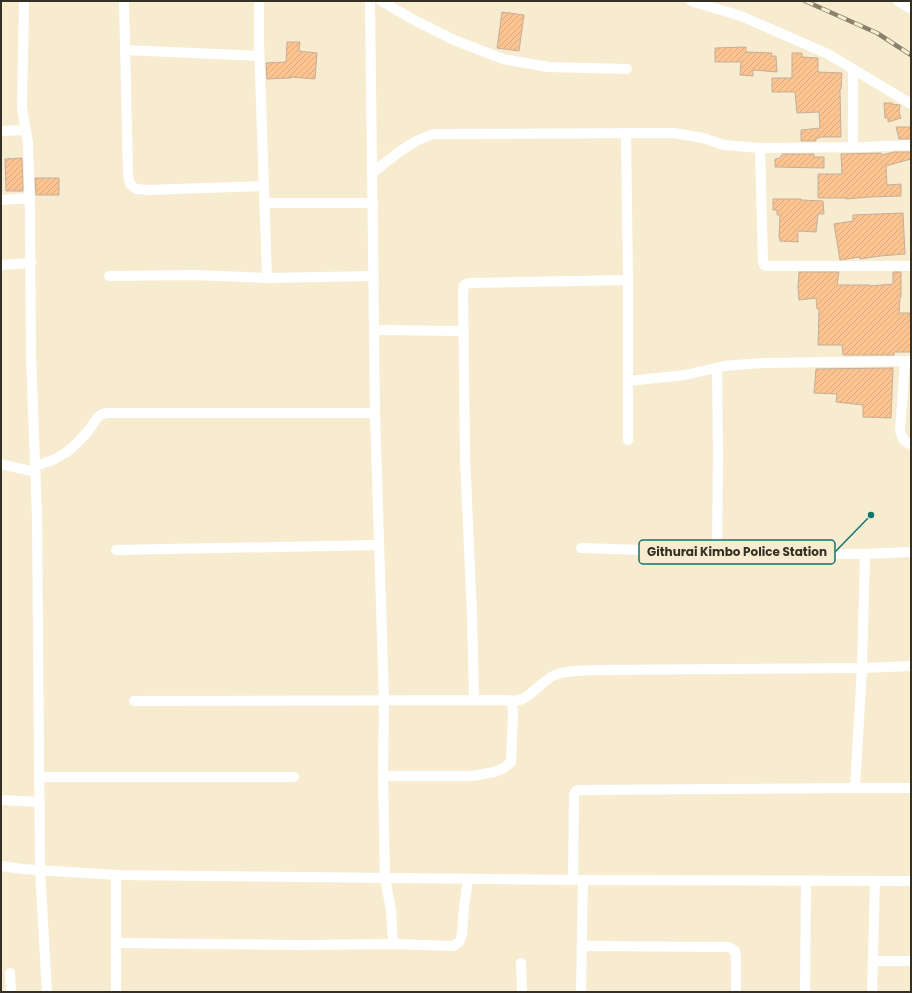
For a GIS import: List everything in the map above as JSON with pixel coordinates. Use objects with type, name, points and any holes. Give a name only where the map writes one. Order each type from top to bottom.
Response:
[{"type":"street","points":[[24,1],[22,107],[28,143],[30,198],[31,355],[37,516],[40,870],[47,992]]},
{"type":"street","points":[[124,1],[128,175],[130,184],[136,189],[148,190],[264,186]]},
{"type":"street","points":[[259,1],[259,56],[267,278]]},
{"type":"street","points":[[370,1],[375,413],[384,701],[383,776],[385,878],[393,944]]},
{"type":"street","points":[[381,1],[454,40],[504,59],[548,67],[627,69]]},
{"type":"street","points":[[692,1],[741,16],[828,54],[911,104]]},
{"type":"street","points":[[898,1],[911,9]]},
{"type":"street","points":[[125,50],[259,56]]},
{"type":"street","points":[[853,69],[853,147]]},
{"type":"street","points":[[1,131],[26,130]]},
{"type":"street","points":[[626,133],[628,440]]},
{"type":"street","points":[[372,173],[416,140],[433,134],[674,133],[703,138],[724,145],[760,148],[911,145]]},
{"type":"street","points":[[760,148],[764,265],[911,266]]},
{"type":"street","points":[[1,200],[30,198]]},
{"type":"street","points":[[265,203],[373,203]]},
{"type":"street","points":[[1,265],[31,263]]},
{"type":"street","points":[[109,276],[195,275],[267,278],[374,276]]},
{"type":"street","points":[[474,700],[465,457],[464,285],[470,282],[628,280]]},
{"type":"street","points":[[374,330],[464,331]]},
{"type":"street","points":[[628,381],[685,375],[724,366],[762,362],[908,361],[900,431],[903,439],[907,443],[911,444]]},
{"type":"street","points":[[717,368],[717,552]]},
{"type":"street","points":[[1,464],[35,469],[67,452],[89,430],[97,418],[102,414],[109,413],[375,413]]},
{"type":"street","points":[[116,550],[379,546]]},
{"type":"street","points":[[581,548],[762,554],[865,554],[911,552]]},
{"type":"street","points":[[855,788],[862,668],[865,554]]},
{"type":"street","points":[[134,701],[519,700],[524,698],[552,676],[564,673],[594,670],[862,668],[911,666]]},
{"type":"street","points":[[383,776],[472,776],[494,772],[504,768],[511,762],[513,712],[512,704],[506,700]]},
{"type":"street","points":[[40,777],[294,777]]},
{"type":"street","points":[[573,879],[574,794],[579,790],[911,788]]},
{"type":"street","points":[[1,800],[40,802]]},
{"type":"street","points":[[1,866],[116,875],[583,880],[911,881]]},
{"type":"street","points":[[116,875],[116,992]]},
{"type":"street","points":[[116,943],[304,945],[393,944],[453,946],[459,942],[462,935],[468,878]]},
{"type":"street","points":[[581,992],[583,880]]},
{"type":"street","points":[[805,992],[806,881]]},
{"type":"street","points":[[872,992],[875,881]]},
{"type":"street","points":[[582,946],[729,947],[735,952],[736,958],[736,992]]},
{"type":"street","points":[[873,961],[911,961]]},
{"type":"street","points":[[521,963],[522,992]]},
{"type":"street","points":[[10,974],[11,992]]},
{"type":"building","points":[[502,12],[524,15],[519,51],[497,48]]},
{"type":"building","points":[[287,42],[300,42],[299,51],[317,53],[315,79],[290,77],[291,78],[267,79],[266,63],[286,62]]},
{"type":"building","points":[[746,47],[746,52],[772,53],[771,56],[776,56],[777,72],[753,70],[753,76],[740,75],[741,62],[715,62],[715,48]]},
{"type":"building","points":[[792,53],[802,53],[802,57],[818,58],[818,72],[842,73],[840,89],[841,137],[820,137],[816,138],[816,141],[801,141],[801,130],[820,128],[819,112],[797,113],[795,92],[772,92],[772,78],[792,78]]},
{"type":"building","points":[[884,103],[900,105],[899,112],[901,118],[888,122],[888,118],[885,118]]},
{"type":"building","points":[[896,127],[911,127],[911,139],[899,139]]},
{"type":"building","points":[[894,152],[911,152],[911,159],[886,166],[887,185],[901,184],[901,196],[846,199],[818,198],[818,174],[842,174],[841,154],[881,153],[882,155]]},
{"type":"building","points":[[782,154],[814,154],[814,157],[824,157],[824,168],[775,167],[775,159],[780,158]]},
{"type":"building","points":[[22,158],[23,191],[6,191],[5,159]]},
{"type":"building","points":[[35,178],[59,178],[59,195],[36,195]]},
{"type":"building","points":[[773,199],[823,201],[824,214],[818,214],[816,232],[798,231],[798,242],[780,241],[780,215],[777,215],[777,210],[773,210]]},
{"type":"building","points":[[903,213],[905,254],[840,260],[834,224],[853,221],[853,215]]},
{"type":"building","points":[[799,272],[839,272],[837,285],[870,286],[893,284],[893,272],[901,272],[901,297],[899,313],[910,313],[911,352],[894,352],[894,355],[843,355],[842,345],[818,345],[819,309],[817,309],[816,298],[799,300]]},
{"type":"building","points":[[893,368],[891,418],[863,417],[863,405],[836,402],[837,394],[814,393],[816,369]]},
{"type":"railway","points":[[805,1],[877,33],[911,55]]},
{"type":"place","name":"Githurai Kimbo Police Station","points":[[871,515]]}]
